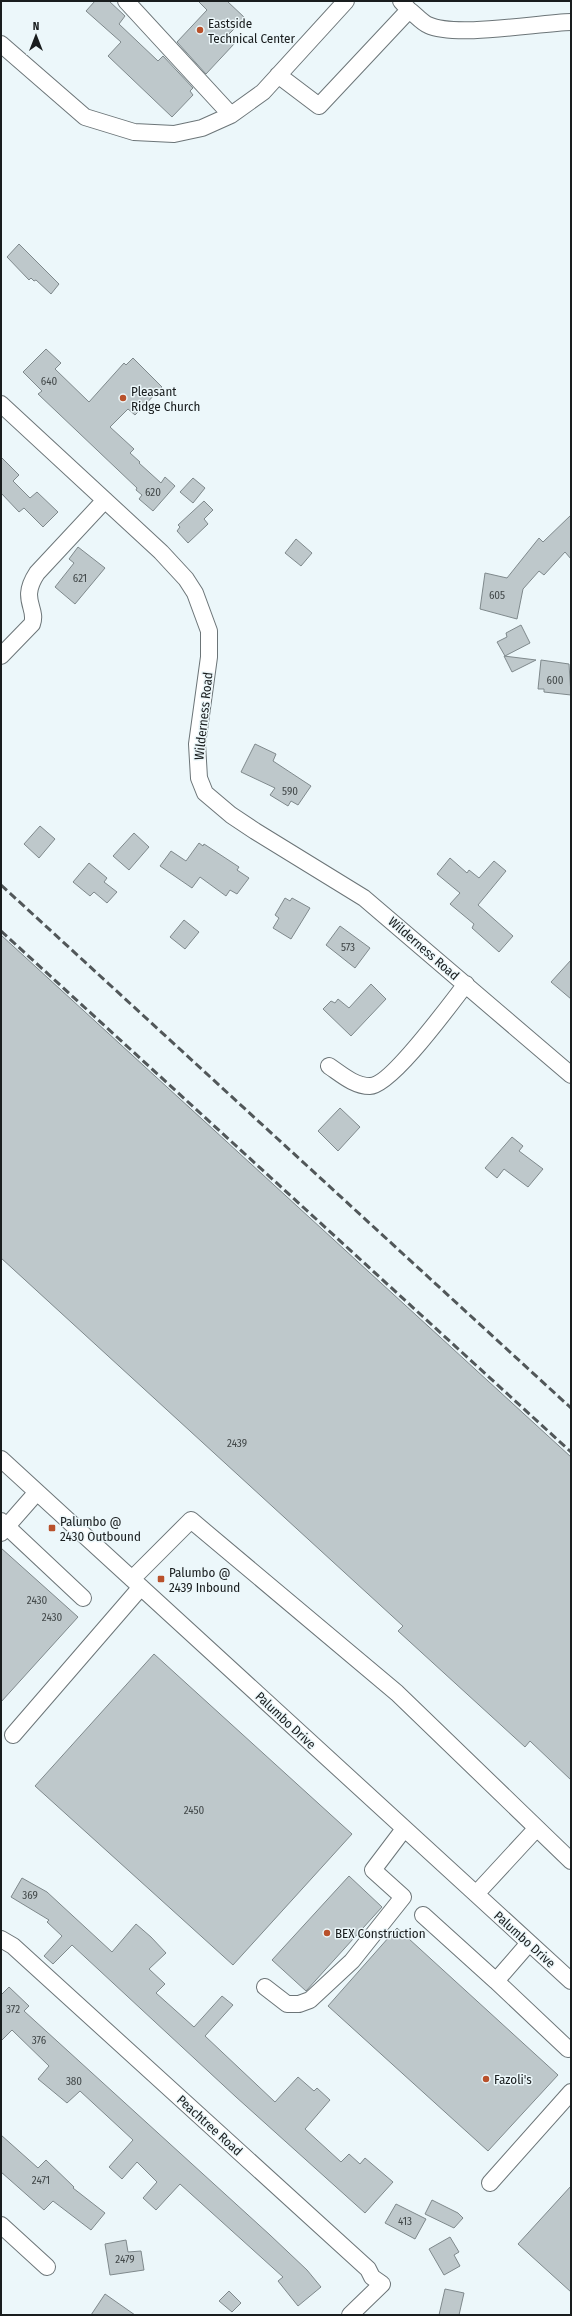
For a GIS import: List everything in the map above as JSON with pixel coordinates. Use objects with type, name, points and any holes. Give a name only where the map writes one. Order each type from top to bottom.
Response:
[{"type":"street","points":[[126,1],[231,115]]},
{"type":"street","points":[[1,44],[85,116],[134,132],[174,134],[202,128],[231,115],[263,92],[346,1]]},
{"type":"street","points":[[278,75],[318,106],[405,5],[427,24],[439,29],[474,29],[571,22]]},
{"type":"street","name":"Wilderness Road","points":[[1,404],[176,568],[195,593],[203,610],[209,631],[209,657],[197,744],[199,778],[205,793],[231,815],[255,831],[364,898],[571,1075]]},
{"type":"street","points":[[1,656],[32,624],[33,618],[28,593],[34,578],[104,500]]},
{"type":"street","points":[[329,1066],[358,1084],[370,1086],[380,1084],[413,1050],[466,984]]},
{"type":"street","name":"Palumbo Drive","points":[[1,1459],[571,1981]]},
{"type":"street","points":[[37,1492],[3,1527],[83,1598]]},
{"type":"street","points":[[13,1735],[137,1583],[191,1520],[396,1693],[571,1861]]},
{"type":"street","points":[[266,1987],[287,2004],[299,2004],[310,2000],[352,1961],[402,1897],[373,1870],[404,1829]]},
{"type":"street","points":[[476,1894],[536,1829]]},
{"type":"street","points":[[423,1916],[496,1981],[568,2049]]},
{"type":"street","name":"Peachtree Road","points":[[1,1940],[14,1946],[368,2269],[372,2277],[382,2284],[350,2315]]},
{"type":"street","points":[[496,1981],[529,1943]]},
{"type":"street","points":[[490,2183],[571,2092]]},
{"type":"street","points":[[1,2225],[47,2267]]},
{"type":"building","points":[[95,1],[109,1],[125,16],[119,24],[158,61],[163,56],[193,88],[190,91],[193,95],[172,117],[108,56],[121,42],[86,11]]},
{"type":"building","points":[[198,1],[227,1],[245,18],[227,36],[234,44],[206,74],[177,42],[207,10]]},
{"type":"building","points":[[19,244],[59,284],[51,294],[36,280],[34,281],[31,278],[29,280],[7,257]]},
{"type":"building","points":[[46,349],[61,363],[55,369],[89,402],[124,363],[126,365],[133,358],[162,387],[135,415],[128,409],[110,427],[134,449],[130,453],[161,483],[165,477],[175,486],[153,511],[139,499],[142,495],[136,490],[137,488],[38,394],[42,391],[23,372]]},
{"type":"building","points":[[1,457],[19,475],[13,481],[30,498],[37,492],[58,512],[43,527],[24,508],[19,512],[1,493]]},
{"type":"building","points":[[193,478],[205,488],[193,503],[180,492]]},
{"type":"building","points":[[204,501],[213,510],[204,519],[208,524],[188,543],[177,531],[180,527],[178,525]]},
{"type":"building","points":[[571,515],[571,559],[565,552],[544,575],[539,571],[523,589],[517,619],[480,609],[485,573],[507,578],[539,538],[543,542]]},
{"type":"building","points":[[296,539],[312,553],[301,566],[285,553]]},
{"type":"building","points":[[78,547],[105,568],[75,604],[55,587],[74,563],[69,559]]},
{"type":"building","points":[[521,625],[530,643],[505,656],[497,642],[507,637],[506,633]]},
{"type":"building","points":[[504,656],[536,660],[512,672]]},
{"type":"building","points":[[541,660],[569,664],[571,695],[544,692],[544,689],[538,689]]},
{"type":"building","points":[[255,744],[276,754],[273,761],[311,786],[298,805],[291,801],[288,806],[270,795],[275,788],[241,772]]},
{"type":"building","points":[[40,826],[55,839],[39,858],[24,844]]},
{"type":"building","points":[[134,833],[149,847],[129,870],[113,856]]},
{"type":"building","points":[[199,843],[203,846],[204,844],[239,867],[237,870],[249,878],[237,894],[230,890],[226,896],[200,877],[192,888],[160,866],[171,851],[186,861]]},
{"type":"building","points":[[450,858],[467,873],[469,870],[479,878],[494,861],[506,871],[478,905],[513,936],[499,952],[472,928],[474,924],[450,904],[460,893],[437,874]]},
{"type":"building","points":[[89,863],[107,878],[104,882],[117,892],[107,903],[94,892],[90,896],[73,882]]},
{"type":"building","points":[[285,898],[290,901],[292,898],[310,908],[291,939],[273,928],[279,918],[275,915]]},
{"type":"building","points":[[184,920],[199,932],[185,949],[170,937]]},
{"type":"building","points":[[340,926],[370,948],[355,968],[326,945]]},
{"type":"building","points":[[1,935],[571,1457],[571,1780],[530,1741],[525,1747],[398,1631],[403,1626],[1,1258]]},
{"type":"building","points":[[571,960],[571,999],[551,982]]},
{"type":"building","points":[[371,984],[386,999],[351,1036],[323,1009],[331,1001],[335,1003],[338,999],[349,1008]]},
{"type":"building","points":[[340,1108],[360,1127],[338,1151],[318,1131]]},
{"type":"building","points":[[512,1137],[523,1146],[519,1151],[543,1169],[528,1187],[504,1169],[497,1178],[485,1168]]},
{"type":"building","points":[[1,1548],[78,1617],[1,1702]]},
{"type":"building","points":[[154,1654],[352,1834],[233,1965],[35,1786]]},
{"type":"building","name":"BEX Construction","points":[[349,1876],[382,1907],[306,1991],[272,1960]]},
{"type":"building","points":[[22,1878],[47,1892],[112,1952],[136,1924],[166,1953],[149,1969],[165,1984],[156,1993],[194,2027],[222,1996],[233,2005],[205,2036],[275,2102],[298,2077],[314,2091],[317,2088],[330,2100],[305,2129],[341,2162],[349,2154],[360,2164],[365,2158],[393,2182],[365,2213],[236,2097],[72,1945],[53,1964],[44,1956],[62,1936],[47,1922],[49,1920],[11,1897]]},
{"type":"building","points":[[397,1928],[558,2075],[488,2151],[328,2006]]},
{"type":"building","points":[[9,1987],[29,2006],[24,2011],[270,2235],[307,2270],[321,2287],[298,2306],[278,2281],[283,2277],[180,2184],[156,2210],[143,2198],[157,2182],[137,2162],[122,2179],[109,2167],[133,2140],[80,2091],[67,2103],[38,2079],[49,2066],[12,2030],[1,2041],[1,1995]]},
{"type":"building","points":[[1,2135],[38,2168],[46,2160],[74,2187],[73,2188],[105,2213],[91,2230],[53,2201],[44,2210],[1,2172]]},
{"type":"building","points":[[571,2186],[571,2292],[518,2244]]},
{"type":"building","points":[[432,2200],[458,2213],[463,2218],[454,2228],[425,2214]]},
{"type":"building","points":[[396,2204],[426,2219],[415,2239],[385,2223]]},
{"type":"building","points":[[450,2237],[459,2252],[454,2255],[460,2266],[444,2275],[429,2249]]},
{"type":"building","points":[[126,2240],[128,2252],[141,2251],[144,2270],[110,2275],[105,2244]]},
{"type":"building","points":[[445,2289],[464,2293],[459,2315],[439,2315]]},
{"type":"building","points":[[229,2291],[241,2303],[232,2312],[219,2301]]},
{"type":"building","points":[[105,2294],[135,2315],[91,2315]]},
{"type":"railway","points":[[1,885],[571,1408]]},
{"type":"railway","points":[[1,931],[571,1452]]},
{"type":"place","name":"Eastside Technical Center","points":[[200,30]]},
{"type":"place","name":"Pleasant Ridge Church","points":[[123,398]]},
{"type":"place","name":"Palumbo @ 2430 Outbound","points":[[52,1528]]},
{"type":"place","name":"Palumbo @ 2439 Inbound","points":[[161,1579]]},
{"type":"place","name":"BEX Construction","points":[[327,1933]]},
{"type":"place","name":"Fazoli's","points":[[486,2079]]}]
